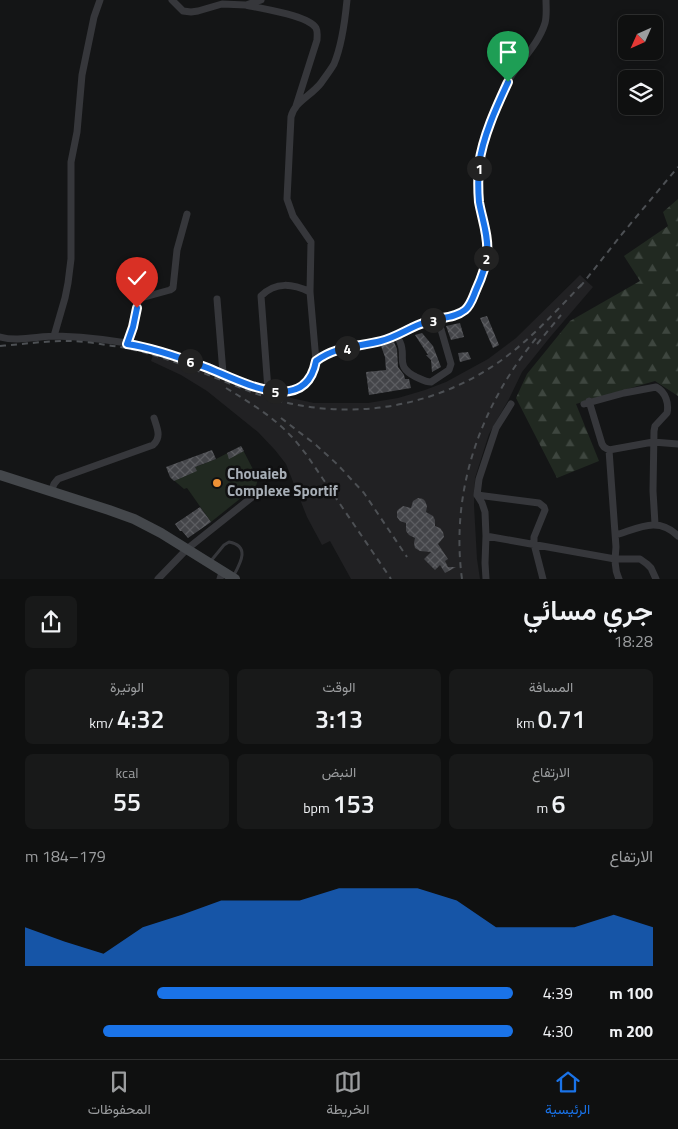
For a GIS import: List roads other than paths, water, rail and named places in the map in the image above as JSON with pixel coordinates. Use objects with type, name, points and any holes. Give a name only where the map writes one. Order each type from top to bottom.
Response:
[{"type":"main road","points":[[0,475],[134,520],[187,548],[210,564],[221,575],[234,578]]},
{"type":"street","points":[[54,336],[65,298],[71,259],[71,162],[77,132],[82,75],[92,25],[100,0]]},
{"type":"street","points":[[0,337],[16,339],[54,336],[86,338],[147,347],[167,352],[223,373],[238,381],[268,390],[286,391],[299,387],[308,381],[314,371],[316,361],[310,292],[311,242],[292,216],[287,199],[291,117],[318,33],[310,22],[300,17],[229,3],[186,12],[172,0]]},
{"type":"street","points":[[246,5],[261,0]]},
{"type":"street","points":[[296,106],[317,88],[334,64],[346,16],[347,0]]},
{"type":"street","points":[[316,361],[325,354],[381,341],[396,336],[426,321],[456,315],[465,310],[471,303],[482,276],[487,255],[478,188],[481,152],[494,113],[508,82],[540,37],[546,21],[546,0]]},
{"type":"street","points":[[127,344],[133,327],[138,301],[141,298],[173,288],[178,250],[187,214]]},
{"type":"street","points":[[268,390],[261,296],[280,285],[300,287],[310,292]]},
{"type":"street","points":[[217,299],[223,373]]},
{"type":"street","points":[[396,336],[401,343],[402,361],[405,368],[412,374],[427,382],[431,382],[449,370],[451,364],[438,319]]},
{"type":"street","points":[[655,524],[653,442],[655,426],[667,413],[668,409],[668,403],[664,394],[661,389],[656,387],[586,402],[602,444],[610,450],[653,442],[678,444]]},
{"type":"street","points":[[486,579],[485,512],[477,495],[479,479],[496,428],[511,404]]},
{"type":"street","points":[[51,492],[58,479],[153,445],[159,436],[154,418]]},
{"type":"street","points":[[610,450],[616,535],[615,570],[619,579]]},
{"type":"street","points":[[158,579],[187,548],[261,490]]},
{"type":"street","points":[[477,495],[540,503],[544,507],[545,510],[534,537],[543,579]]},
{"type":"street","points":[[616,535],[655,524],[668,528],[678,536]]},
{"type":"street","points":[[486,536],[615,559],[640,560],[652,568],[656,579]]},
{"type":"lane","points":[[210,564],[224,545],[229,542],[235,543],[241,547],[242,554],[234,578]]},
{"type":"railway","points":[[580,287],[678,167]]},
{"type":"railway","points":[[0,346],[68,341],[126,348],[164,358],[257,394],[287,403],[317,408],[348,410],[378,408],[438,394],[466,382],[493,366],[530,337],[585,281]]},
{"type":"railway","points":[[537,344],[561,315]]},
{"type":"railway","points":[[462,579],[459,546],[461,513],[466,481],[474,450],[500,390],[538,336]]},
{"type":"railway","points":[[226,388],[268,415],[294,440],[306,454],[391,579]]},
{"type":"railway","points":[[281,418],[316,445],[364,493],[407,557]]},
{"type":"place","name":"Chouaieb Complexe Sportif","points":[[217,483]]}]
